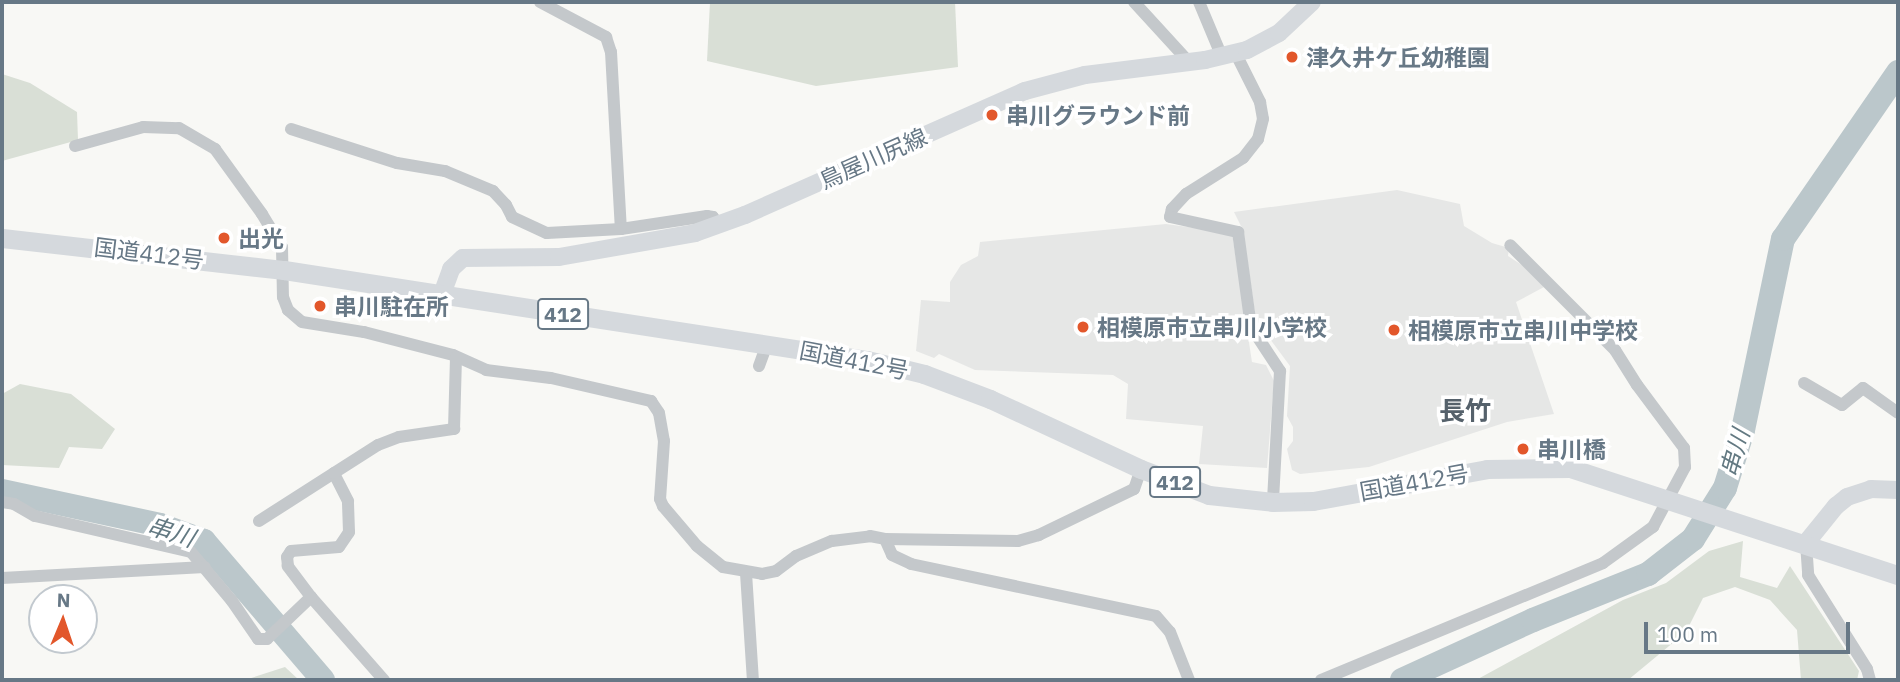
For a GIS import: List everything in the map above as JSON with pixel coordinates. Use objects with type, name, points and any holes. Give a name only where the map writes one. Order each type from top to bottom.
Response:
[{"type":"highway","name":"国道412号","points":[[2,237],[284,270],[441,297],[867,360],[924,374],[990,399],[1141,469],[1209,495],[1273,502],[1313,501],[1487,469],[1527,466],[1587,471],[1675,502]]},
{"type":"highway","name":"412","points":[[1675,502],[1898,575]]},
{"type":"main road","name":"鳥屋川尻線","points":[[441,297],[452,266],[466,257],[559,257],[671,239],[719,226],[1025,91],[1085,75],[1229,56],[1279,33],[1312,2]]},
{"type":"main road","points":[[1806,543],[1836,506],[1847,497],[1871,489],[1898,490]]},
{"type":"street","points":[[540,2],[606,37],[611,52],[621,229]]},
{"type":"street","points":[[1135,2],[1189,62]]},
{"type":"street","points":[[1199,2],[1229,56],[1260,102],[1263,119],[1258,139],[1243,158],[1186,194],[1172,209],[1170,217],[1238,232],[1251,327],[1280,371],[1273,502]]},
{"type":"street","points":[[75,146],[143,127],[179,128],[215,149],[262,214],[282,247],[284,297],[288,310],[302,322],[363,332],[456,357],[486,370],[551,378],[616,395],[652,401],[659,413],[664,441],[660,499],[697,546],[723,567],[746,573],[776,571],[796,556],[832,541],[870,536],[885,539],[1018,541],[1039,535],[1134,489],[1141,469]]},
{"type":"street","points":[[291,128],[397,163],[445,171],[494,191],[512,217],[547,233],[621,229],[707,216],[713,217],[719,226]]},
{"type":"street","points":[[1321,680],[1603,563],[1653,527],[1675,502],[1685,467],[1684,448],[1637,385],[1615,350],[1510,244]]},
{"type":"street","points":[[759,366],[767,344]]},
{"type":"street","points":[[259,521],[377,445],[399,437],[454,429],[456,357]]},
{"type":"street","points":[[1804,383],[1842,405],[1863,388],[1898,413]]},
{"type":"street","points":[[334,473],[348,501],[349,532],[339,547],[291,551],[287,557],[288,566],[308,600],[384,680]]},
{"type":"street","points":[[2,502],[14,504],[35,516],[191,552],[258,639],[267,639],[308,600]]},
{"type":"street","points":[[885,539],[892,555],[911,564],[1156,616],[1170,632],[1189,680]]},
{"type":"street","points":[[1806,543],[1808,575],[1867,669],[1870,680]]},
{"type":"street","points":[[2,578],[205,567]]},
{"type":"street","points":[[746,573],[753,680]]},
{"type":"shaded area","points":[[710,2],[955,2],[958,67],[816,86],[707,61]]},
{"type":"shaded area","points":[[2,74],[30,83],[77,112],[78,140],[2,161]]},
{"type":"shaded area","name":"相模原市立串川中学校","points":[[1397,190],[1460,204],[1464,226],[1492,243],[1509,248],[1508,256],[1534,273],[1544,287],[1516,302],[1554,414],[1507,422],[1369,467],[1300,474],[1292,470],[1287,449],[1293,441],[1293,427],[1287,416],[1290,366],[1256,320],[1243,230],[1234,212]]},
{"type":"shaded area","name":"相模原市立串川小学校","points":[[1166,224],[1232,233],[1252,362],[1266,365],[1274,381],[1267,468],[1199,464],[1203,426],[1126,419],[1128,384],[1113,375],[975,370],[939,354],[934,358],[916,351],[921,300],[950,302],[950,282],[961,265],[978,256],[980,242]]},
{"type":"shaded area","points":[[20,384],[71,394],[115,429],[102,449],[69,447],[59,468],[2,465],[2,394]]},
{"type":"shaded area","points":[[1743,541],[1740,577],[1777,588],[1790,566],[1859,671],[1857,680],[1801,680],[1797,630],[1770,600],[1735,587],[1703,598],[1686,632],[1628,680],[1476,680],[1623,600],[1666,583],[1709,551]]},
{"type":"shaded area","points":[[285,667],[299,680],[245,680]]},
{"type":"waterway","name":"串川","points":[[1402,680],[1533,620],[1648,574],[1693,539],[1725,488],[1743,430],[1783,239],[1898,72]]},
{"type":"waterway","name":"串川","points":[[2,491],[160,525],[204,541],[323,680]]},
{"type":"place","name":"津久井ケ丘幼稚園","points":[[1292,57]]},
{"type":"place","name":"串川グラウンド前","points":[[992,115]]},
{"type":"place","name":"出光","points":[[224,238]]},
{"type":"place","name":"串川駐在所","points":[[320,306]]},
{"type":"place","name":"相模原市立串川小学校","points":[[1083,327]]},
{"type":"place","name":"相模原市立串川中学校","points":[[1394,330]]},
{"type":"place","name":"串川橋","points":[[1523,449]]},
{"type":"district","name":"長竹","points":[[1465,411]]}]
